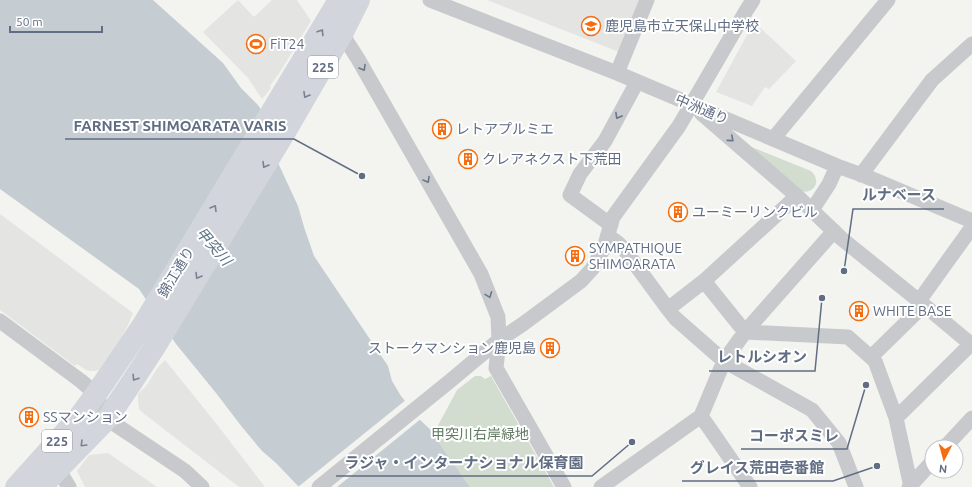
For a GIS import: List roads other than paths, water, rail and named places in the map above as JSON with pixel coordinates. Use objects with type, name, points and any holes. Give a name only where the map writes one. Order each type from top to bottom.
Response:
[{"type":"highway","name":"錦江通り","points":[[16,487],[79,417],[143,326],[339,0]]},
{"type":"highway","name":"錦江通り","points":[[41,487],[63,478],[107,419],[156,345],[285,132],[342,34],[359,0]]},
{"type":"street","name":"中洲通り","points":[[430,0],[617,73],[972,221]]},
{"type":"street","points":[[617,73],[647,0]]},
{"type":"street","points":[[319,487],[450,382],[499,340],[581,281],[592,269],[604,248],[613,217],[674,133],[753,0]]},
{"type":"street","points":[[773,139],[888,0]]},
{"type":"street","points":[[342,34],[362,66],[481,274],[498,318],[499,340],[496,368],[564,487]]},
{"type":"street","points":[[861,174],[932,80],[972,44]]},
{"type":"street","points":[[637,82],[605,141],[580,174],[570,195],[609,230],[675,318],[724,361],[812,410],[839,443],[856,487]]},
{"type":"street","points":[[691,105],[798,196],[842,239],[922,303],[971,345],[896,418]]},
{"type":"street","points":[[812,210],[829,184],[837,166]]},
{"type":"street","points":[[668,309],[704,281],[798,196]]},
{"type":"street","points":[[870,357],[922,303],[972,227]]},
{"type":"street","points":[[601,487],[701,416],[724,361],[745,332],[834,232]]},
{"type":"street","points":[[704,281],[745,332],[848,337],[870,357],[874,361],[896,418],[910,486]]},
{"type":"street","points":[[0,321],[81,380],[96,394],[107,419],[185,471],[202,487]]},
{"type":"street","points":[[701,416],[750,487]]},
{"type":"street","points":[[953,439],[972,418]]},
{"type":"street","points":[[910,486],[924,471]]},
{"type":"water","name":"甲突川","points":[[0,0],[153,0],[223,63],[241,88],[260,108],[279,165],[298,206],[314,256],[388,366],[392,381],[401,396],[419,419],[434,433],[435,437],[470,487],[299,487],[262,451],[242,427],[176,344],[139,289],[0,189]]},
{"type":"place","name":"鹿児島市立天保山中学校","points":[[591,26]]},
{"type":"place","name":"FiT24","points":[[256,44]]},
{"type":"place","name":"レトアプルミエ","points":[[442,129]]},
{"type":"place","name":"クレアネクスト下荒田","points":[[468,159]]},
{"type":"place","name":"FARNEST SHIMOARATA VARIS","points":[[362,176]]},
{"type":"place","name":"ユーミーリンクビル","points":[[678,212]]},
{"type":"place","name":"SYMPATHIQUE SHIMOARATA","points":[[575,256]]},
{"type":"place","name":"ルナベース","points":[[844,271]]},
{"type":"place","name":"レトルシオン","points":[[822,298]]},
{"type":"place","name":"WHITE BASE","points":[[859,311]]},
{"type":"place","name":"ストークマンション鹿児島","points":[[550,348]]},
{"type":"place","name":"コーポスミレ","points":[[866,385]]},
{"type":"place","name":"SSマンション","points":[[29,417]]},
{"type":"place","name":"ラジャ・インターナショナル保育園","points":[[632,442]]},
{"type":"place","name":"グレイス荒田壱番館","points":[[877,466]]},
{"type":"park label","name":"甲突川右岸緑地","points":[[480,434]]}]
